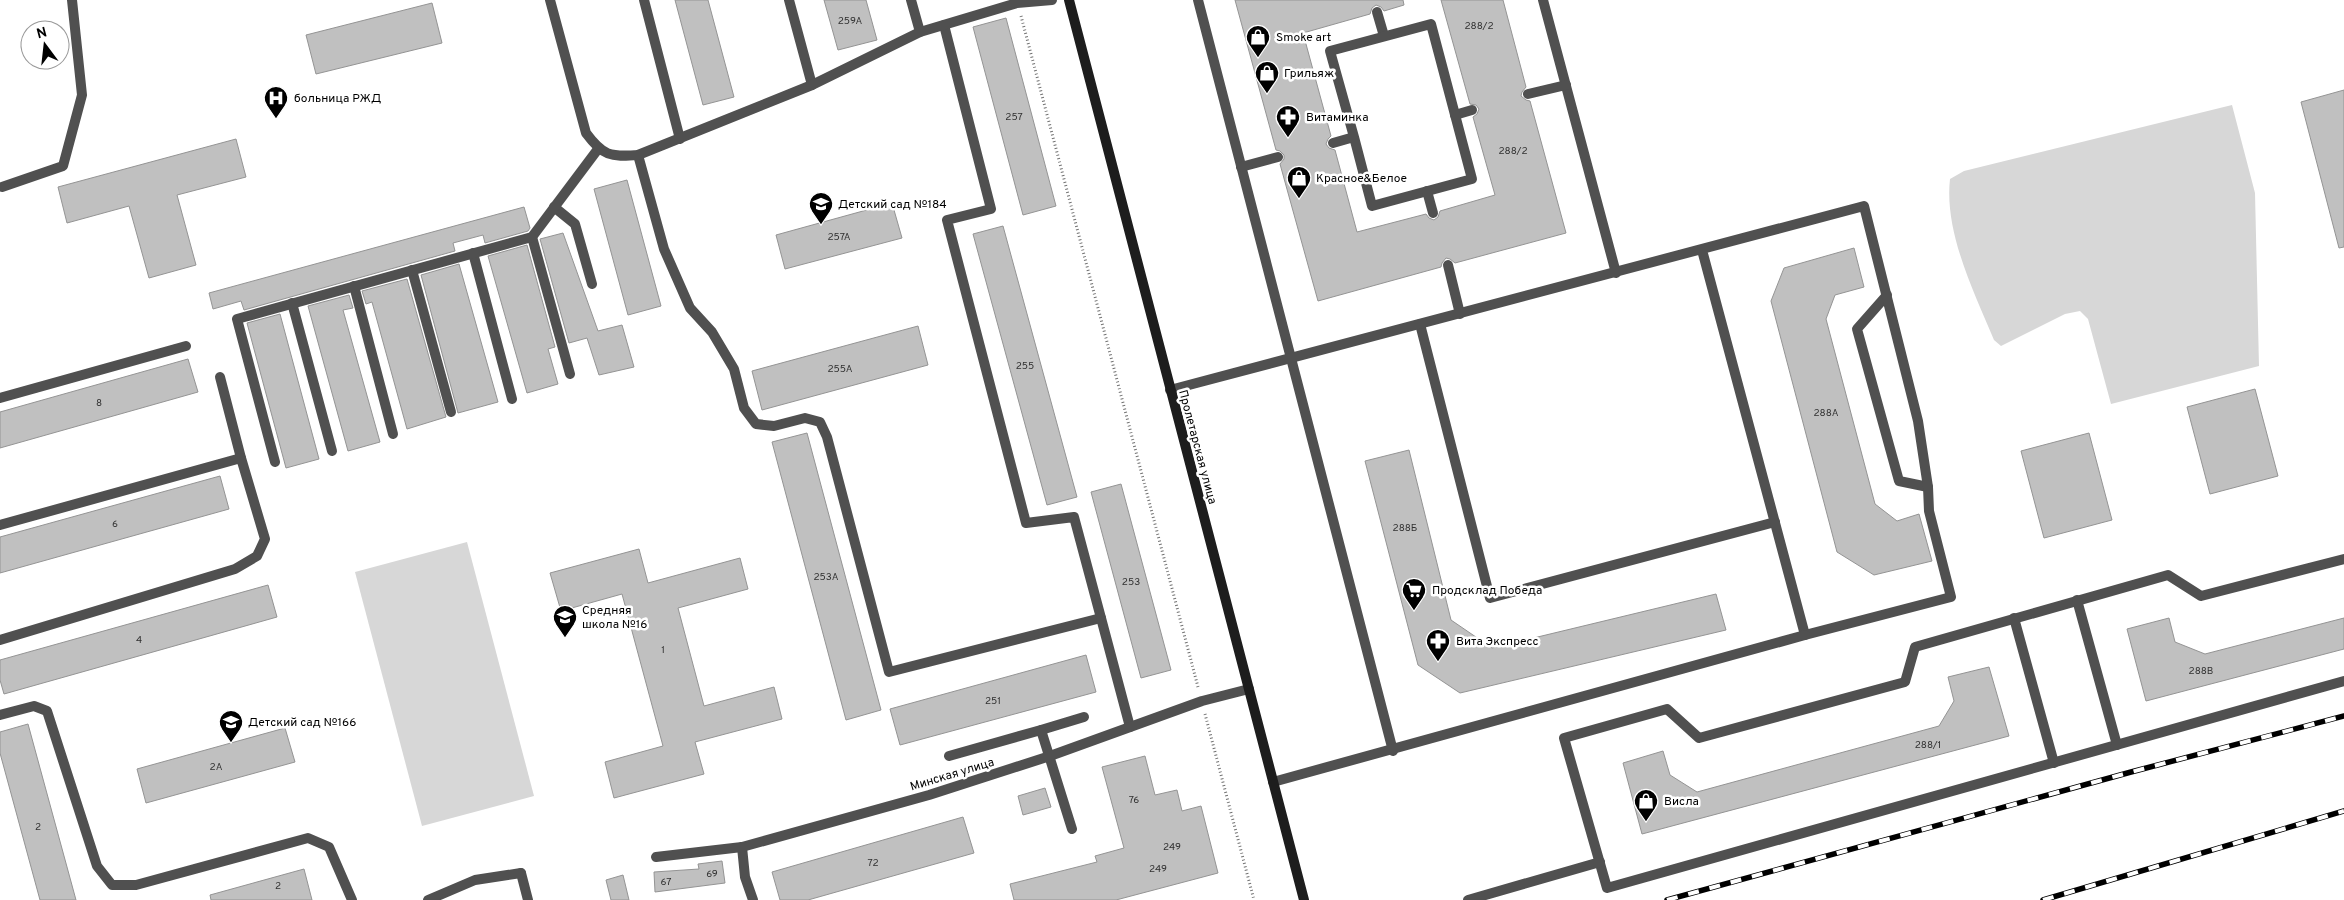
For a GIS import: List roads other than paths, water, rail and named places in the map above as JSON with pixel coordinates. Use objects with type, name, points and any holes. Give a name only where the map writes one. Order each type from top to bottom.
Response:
[{"type":"main road","name":"Пролетарская улица","points":[[1069,0],[1304,900]]},
{"type":"street","points":[[2,187],[63,166],[82,96],[72,0]]},
{"type":"street","points":[[550,0],[586,133],[598,149],[617,156],[638,155],[812,85],[920,32],[1017,3],[1052,0]]},
{"type":"street","points":[[644,0],[680,139]]},
{"type":"street","points":[[789,0],[812,85]]},
{"type":"street","points":[[911,0],[920,32]]},
{"type":"street","points":[[1198,0],[1393,751]]},
{"type":"street","points":[[1543,0],[1616,273]]},
{"type":"street","points":[[1377,12],[1384,36]]},
{"type":"street","points":[[1431,24],[1455,115],[1472,179],[1372,206],[1330,51],[1431,24]]},
{"type":"street","points":[[944,25],[991,209],[947,220],[1026,523],[1074,517],[1130,727]]},
{"type":"street","points":[[1528,94],[1566,84]]},
{"type":"street","points":[[1455,115],[1472,110]]},
{"type":"street","points":[[1333,143],[1354,137]]},
{"type":"street","points":[[275,462],[236,319],[532,237],[598,149]]},
{"type":"street","points":[[638,155],[664,250],[690,308],[712,332],[734,369],[744,408],[756,424],[774,426],[805,418],[820,422],[827,437],[889,672],[1101,618]]},
{"type":"street","points":[[1241,167],[1278,157]]},
{"type":"street","points":[[1427,191],[1433,213]]},
{"type":"street","points":[[1170,390],[1864,206],[1918,421],[1928,487],[1929,512],[1951,597],[1805,635],[1393,751],[1273,782]]},
{"type":"street","points":[[554,207],[575,224],[592,284]]},
{"type":"street","points":[[532,237],[570,374]]},
{"type":"street","points":[[1702,250],[1805,635]]},
{"type":"street","points":[[473,253],[512,398]]},
{"type":"street","points":[[1448,265],[1460,314]]},
{"type":"street","points":[[412,270],[451,412]]},
{"type":"street","points":[[354,286],[393,434]]},
{"type":"street","points":[[1887,295],[1857,328],[1899,481],[1928,487]]},
{"type":"street","points":[[292,303],[332,452]]},
{"type":"street","points":[[1420,324],[1490,598],[1775,522]]},
{"type":"street","points":[[0,398],[186,346]]},
{"type":"street","points":[[0,640],[236,570],[257,556],[265,539],[240,458],[220,377]]},
{"type":"street","points":[[0,525],[240,458]]},
{"type":"street","points":[[2344,560],[2201,596],[2168,575],[2077,600],[1915,647],[1905,682],[1699,738],[1667,709],[1564,738],[1607,888],[2344,681]]},
{"type":"street","points":[[2077,600],[2117,745]]},
{"type":"street","points":[[2014,618],[2054,763]]},
{"type":"street","name":"Минская улица","points":[[656,857],[742,847],[929,795],[1050,756],[1202,702],[1249,689]]},
{"type":"street","points":[[0,715],[34,706],[47,711],[97,866],[112,885],[136,885],[308,838],[329,847],[352,900]]},
{"type":"street","points":[[949,756],[1084,716]]},
{"type":"street","points":[[1042,730],[1072,829]]},
{"type":"street","points":[[742,847],[745,876],[753,900]]},
{"type":"street","points":[[1468,900],[1600,862]]},
{"type":"street","points":[[428,900],[476,880],[521,873],[528,900]]},
{"type":"railway","points":[[1667,900],[2131,772],[2344,716]]},
{"type":"railway","points":[[2043,900],[2344,811]]},
{"type":"place","name":"Smoke art","points":[[1258,58]]},
{"type":"place","name":"Грильяж","points":[[1267,94]]},
{"type":"place","name":"больница РЖД","points":[[276,119]]},
{"type":"place","name":"Витаминка","points":[[1288,138]]},
{"type":"place","name":"Красное&Белое","points":[[1299,199]]},
{"type":"place","name":"Детский сад №184","points":[[821,225]]},
{"type":"place","name":"Продсклад Победа","points":[[1414,611]]},
{"type":"place","name":"Средняя школа №16","points":[[565,638]]},
{"type":"place","name":"Вита Экспресс","points":[[1438,662]]},
{"type":"place","name":"Детский сад №166","points":[[231,743]]},
{"type":"place","name":"Висла","points":[[1646,822]]}]
